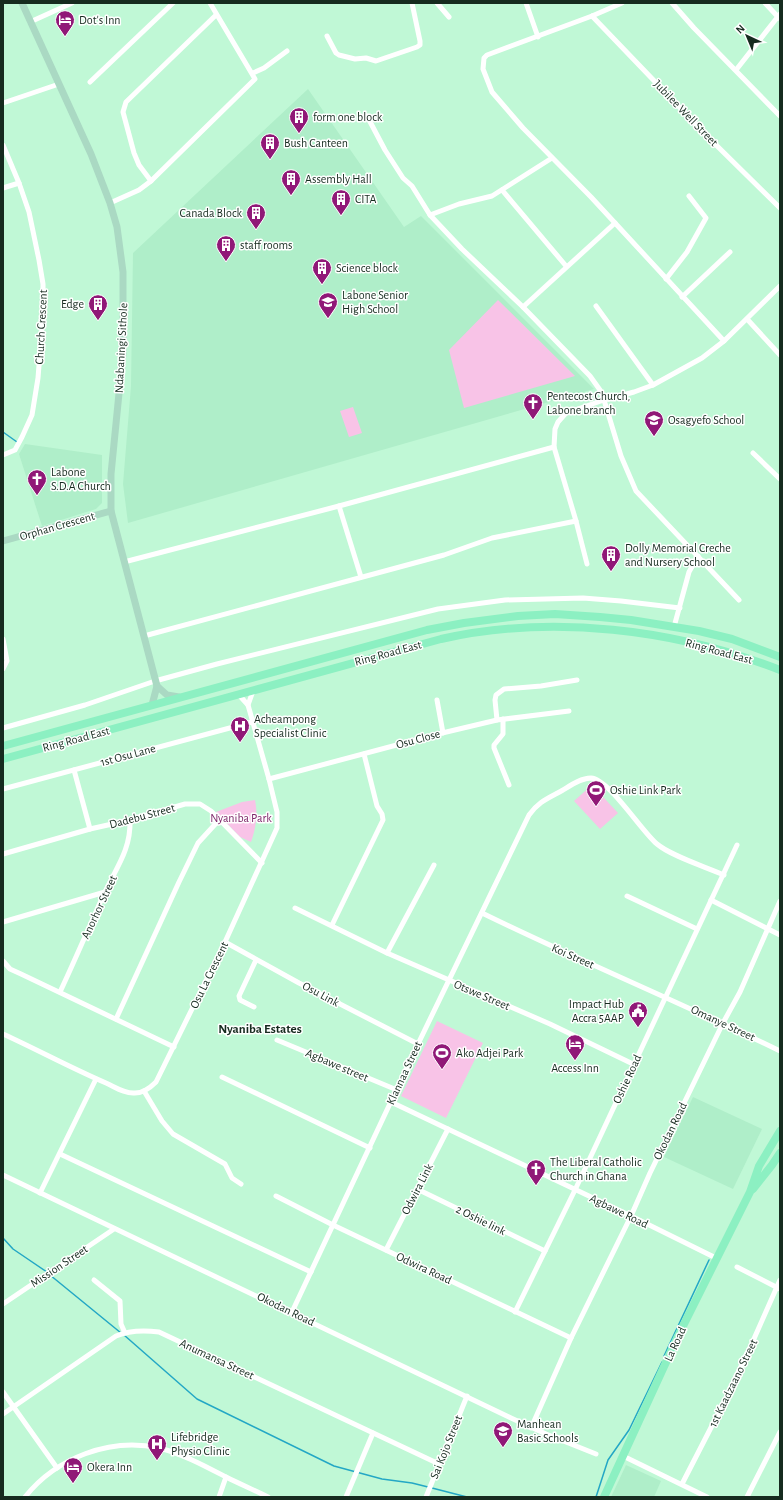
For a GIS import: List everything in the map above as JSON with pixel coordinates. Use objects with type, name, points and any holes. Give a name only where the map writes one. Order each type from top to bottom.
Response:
[{"type":"main road","name":"Ring Road East","points":[[3,746],[408,635],[464,622],[518,616],[556,614],[631,620],[699,631],[732,639],[780,657]]},
{"type":"main road","points":[[573,616],[572,622],[574,628]]},
{"type":"main road","name":"Ring Road East","points":[[3,759],[457,636],[508,630],[574,628],[623,630],[718,649],[780,670]]},
{"type":"main road","name":"La Road","points":[[604,1497],[678,1336],[750,1192],[759,1166],[780,1131]]},
{"type":"main road","name":"La Road","points":[[750,1192],[780,1153]]},
{"type":"street","name":"Ndabaningi Sithole","points":[[22,3],[91,154],[110,203],[117,227],[121,251],[124,293],[123,353],[111,474],[111,511],[156,684],[152,704]]},
{"type":"street","points":[[30,22],[72,3]]},
{"type":"street","points":[[90,82],[173,3]]},
{"type":"street","points":[[110,203],[139,190],[151,181],[255,79],[253,73],[210,3]]},
{"type":"street","points":[[327,36],[336,53],[355,59],[366,58],[376,61],[417,47],[420,45],[420,41],[412,3]]},
{"type":"street","points":[[437,3],[449,18]]},
{"type":"street","points":[[526,3],[538,36]]},
{"type":"street","points":[[622,3],[592,16],[487,54],[484,58],[483,69],[492,92],[522,128],[615,223],[724,341]]},
{"type":"street","points":[[672,3],[780,116]]},
{"type":"street","points":[[736,70],[779,17],[765,3]]},
{"type":"street","points":[[151,181],[139,165],[134,154],[123,112],[126,102],[216,15]]},
{"type":"street","name":"Jubilee Well Street","points":[[592,16],[709,138],[780,208]]},
{"type":"street","points":[[253,73],[264,68],[287,51]]},
{"type":"street","points":[[3,103],[59,84]]},
{"type":"street","points":[[367,116],[385,150],[403,178],[412,186],[430,215],[462,249],[523,306],[590,376],[600,390],[621,456],[636,491],[739,600]]},
{"type":"street","name":"Church Crescent","points":[[3,144],[29,212],[40,260],[43,284],[43,314],[38,378],[32,415],[15,450],[3,456]]},
{"type":"street","points":[[430,215],[459,204],[492,196],[552,158]]},
{"type":"street","points":[[3,188],[19,183]]},
{"type":"street","points":[[502,190],[566,266]]},
{"type":"street","points":[[666,279],[683,258],[706,218],[689,196]]},
{"type":"street","points":[[523,306],[615,223]]},
{"type":"street","points":[[682,297],[730,252]]},
{"type":"street","points":[[587,564],[554,447],[555,429],[558,422],[566,414],[652,385],[702,358],[724,341],[780,286]]},
{"type":"street","points":[[596,306],[652,385]]},
{"type":"street","points":[[747,319],[780,355]]},
{"type":"street","points":[[124,562],[339,506],[554,447]]},
{"type":"street","points":[[753,453],[780,479]]},
{"type":"street","points":[[339,506],[361,577]]},
{"type":"street","name":"Orphan Crescent","points":[[3,542],[111,511]]},
{"type":"street","points":[[144,636],[444,555],[492,538],[576,521]]},
{"type":"street","points":[[674,627],[689,572],[698,556]]},
{"type":"street","points":[[3,728],[156,684],[217,664],[438,609],[505,600],[583,598],[680,608]]},
{"type":"street","points":[[3,639],[7,661],[3,669]]},
{"type":"street","points":[[509,785],[494,748],[494,745],[503,734],[495,700],[496,695],[504,689],[541,686],[577,680]]},
{"type":"street","points":[[156,684],[168,695],[180,697]]},
{"type":"street","points":[[248,705],[253,691]]},
{"type":"street","name":"Osu La Crescent","points":[[144,1091],[156,1082],[174,1047],[225,942],[277,828],[277,812],[248,705],[239,695]]},
{"type":"street","points":[[437,700],[443,732]]},
{"type":"street","name":"Osu Close","points":[[269,779],[443,732],[500,719],[568,711]]},
{"type":"street","name":"1st Osu Lane","points":[[3,789],[252,722]]},
{"type":"street","points":[[332,925],[379,830],[382,820],[382,814],[377,806],[364,754]]},
{"type":"street","points":[[74,770],[90,829]]},
{"type":"street","name":"Klannaa Street","points":[[292,1312],[418,1044],[529,815],[541,801],[579,781],[591,778],[601,782],[657,844],[668,851],[724,875]]},
{"type":"street","name":"Dadebu Street","points":[[3,854],[185,804],[200,804],[211,811],[262,863]]},
{"type":"street","name":"Anorhor Street","points":[[60,992],[126,848],[130,832],[130,820]]},
{"type":"street","points":[[116,1019],[198,843],[219,820]]},
{"type":"street","name":"Oshie Road","points":[[515,1312],[575,1190],[665,996],[738,845]]},
{"type":"street","points":[[387,953],[434,865]]},
{"type":"street","points":[[3,922],[105,892]]},
{"type":"street","points":[[627,896],[697,929]]},
{"type":"street","points":[[711,900],[780,934]]},
{"type":"street","name":"Okodan Road","points":[[531,1428],[571,1338],[631,1216],[650,1173],[723,1023],[740,992],[780,901]]},
{"type":"street","name":"Otswe Street","points":[[295,908],[387,953],[550,1024],[633,1064]]},
{"type":"street","name":"Koi Street","points":[[482,913],[532,938],[665,996]]},
{"type":"street","name":"Osu Link","points":[[225,942],[256,960],[418,1044]]},
{"type":"street","points":[[254,1007],[240,1000],[238,996],[256,960]]},
{"type":"street","points":[[3,961],[10,969],[174,1047]]},
{"type":"street","name":"Omanye Street","points":[[665,996],[780,1051]]},
{"type":"street","points":[[3,1034],[96,1079],[130,1093],[137,1094],[144,1091],[162,1121],[173,1134],[226,1164],[232,1178],[241,1184]]},
{"type":"street","name":"Agbawe street","points":[[277,1040],[397,1090]]},
{"type":"street","points":[[222,1077],[370,1148]]},
{"type":"street","points":[[40,1193],[96,1079]]},
{"type":"street","name":"Agbawe Road","points":[[391,1102],[716,1258]]},
{"type":"street","name":"Odwira Link","points":[[386,1250],[448,1129]]},
{"type":"street","points":[[60,1154],[311,1272]]},
{"type":"street","name":"Okodan Road","points":[[3,1175],[114,1229],[292,1312],[531,1428],[596,1454]]},
{"type":"street","name":"2 Oshie link","points":[[417,1189],[545,1251]]},
{"type":"street","name":"Odwira Road","points":[[276,1196],[332,1225],[571,1338]]},
{"type":"street","name":"Mission Street","points":[[3,1304],[114,1229]]},
{"type":"street","points":[[737,1267],[778,1288]]},
{"type":"street","points":[[94,1280],[120,1300],[121,1324],[124,1333]]},
{"type":"street","name":"1st Kaadzaano Street","points":[[682,1484],[719,1412],[778,1288],[780,1280]]},
{"type":"street","name":"Anumansa Street","points":[[3,1414],[116,1336],[124,1333],[145,1330],[158,1332],[439,1464]]},
{"type":"street","points":[[3,1392],[57,1468]]},
{"type":"street","name":"Sai Kojo Street","points":[[426,1497],[467,1396]]},
{"type":"street","points":[[746,1497],[780,1432]]},
{"type":"street","points":[[346,1497],[373,1433]]},
{"type":"street","points":[[25,1497],[42,1479],[57,1468],[93,1451],[114,1446],[147,1446],[160,1448],[182,1455],[268,1497]]},
{"type":"street","points":[[623,1456],[707,1497]]},
{"type":"street","points":[[219,1497],[226,1477]]},
{"type":"shaded area","name":"Labone Senior High School","points":[[308,89],[404,227],[421,216],[594,389],[128,523],[123,484],[131,386],[133,253]]},
{"type":"shaded area","points":[[25,444],[102,455],[102,503],[96,509],[42,526],[19,454]]},
{"type":"shaded area","points":[[693,1097],[762,1129],[733,1189],[664,1157]]},
{"type":"shaded area","points":[[626,1465],[661,1481],[654,1497],[611,1497]]},
{"type":"green space","points":[[498,300],[575,376],[464,408],[449,350]]},
{"type":"green space","points":[[353,407],[362,433],[349,437],[340,411]]},
{"type":"green space","name":"Oshie Link Park","points":[[592,785],[618,813],[600,829],[574,801]]},
{"type":"green space","name":"Nyaniba Park","points":[[255,800],[256,821],[251,842],[240,837],[216,812],[242,802]]},
{"type":"green space","name":"Ako Adjei Park","points":[[437,1021],[483,1043],[446,1118],[401,1096]]},
{"type":"waterway","points":[[3,432],[17,442]]},
{"type":"waterway","points":[[3,1238],[13,1249],[47,1272]]},
{"type":"waterway","points":[[664,1356],[709,1260]]},
{"type":"waterway","points":[[50,1275],[121,1333]]},
{"type":"waterway","points":[[124,1335],[197,1399],[334,1466],[382,1479],[428,1487]]},
{"type":"waterway","points":[[596,1497],[608,1460],[629,1430],[662,1362]]},
{"type":"waterway","points":[[432,1488],[467,1497]]},
{"type":"place","name":"Dot's Inn","points":[[65,37]]},
{"type":"place","name":"form one block","points":[[299,134]]},
{"type":"place","name":"Bush Canteen","points":[[270,160]]},
{"type":"place","name":"Assembly Hall","points":[[291,196]]},
{"type":"place","name":"CITA","points":[[341,216]]},
{"type":"place","name":"Canada Block","points":[[256,230]]},
{"type":"place","name":"staff rooms","points":[[226,262]]},
{"type":"place","name":"Science block","points":[[322,285]]},
{"type":"place","name":"Labone Senior High School","points":[[328,319]]},
{"type":"place","name":"Edge","points":[[98,321]]},
{"type":"place","name":"Pentecost Church, Labone branch","points":[[533,420]]},
{"type":"place","name":"Osagyefo School","points":[[654,437]]},
{"type":"place","name":"Labone S.D.A Church","points":[[37,496]]},
{"type":"place","name":"Dolly Memorial Creche and Nursery School","points":[[611,572]]},
{"type":"place","name":"Acheampong Specialist Clinic","points":[[240,743]]},
{"type":"place","name":"Oshie Link Park","points":[[596,807]]},
{"type":"place","name":"Impact Hub Accra 5AAP","points":[[638,1028]]},
{"type":"place","name":"Access Inn","points":[[575,1061]]},
{"type":"place","name":"Ako Adjei Park","points":[[442,1070]]},
{"type":"place","name":"The Liberal Catholic Church in Ghana","points":[[536,1186]]},
{"type":"place","name":"Manhean Basic Schools","points":[[503,1448]]},
{"type":"place","name":"Lifebridge Physio Clinic","points":[[157,1461]]},
{"type":"place","name":"Okera Inn","points":[[73,1484]]},
{"type":"district","name":"Nyaniba Estates","points":[[260,1029]]}]
